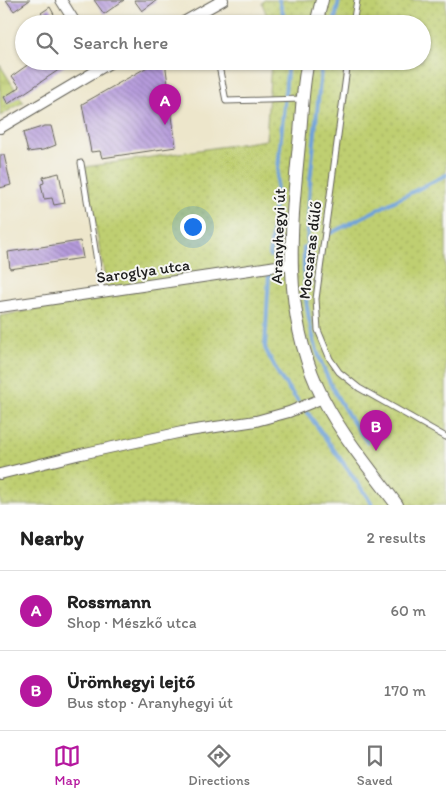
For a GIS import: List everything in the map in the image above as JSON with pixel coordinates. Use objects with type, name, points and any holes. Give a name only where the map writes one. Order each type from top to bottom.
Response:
[{"type":"street","points":[[61,0],[70,15]]},
{"type":"street","points":[[196,15],[223,0]]},
{"type":"street","points":[[318,15],[322,0]]},
{"type":"street","points":[[0,128],[95,70]]},
{"type":"street","name":"Aranyhegyi út","points":[[307,70],[290,264],[292,292],[300,335],[308,364],[323,398],[342,429],[397,505]]},
{"type":"street","name":"Saroglya utca","points":[[0,307],[290,264]]},
{"type":"street","points":[[0,474],[182,432],[256,421],[289,412],[323,398]]},
{"type":"lane","points":[[354,15],[357,0]]},
{"type":"lane","points":[[220,70],[226,100],[304,99]]},
{"type":"lane","name":"Mocsaras dűlő","points":[[347,70],[316,298],[318,330],[330,359],[346,380],[446,437]]},
{"type":"lane","points":[[81,163],[102,292]]},
{"type":"green space","points":[[264,0],[446,0],[446,505],[0,505],[0,316],[108,295],[85,167],[266,140],[270,70],[431,70],[431,15],[267,15],[262,3]]},
{"type":"green space","points":[[0,65],[23,102],[0,116]]},
{"type":"building","points":[[6,0],[30,0],[14,11]]},
{"type":"building","points":[[94,0],[124,0],[104,14]]},
{"type":"building","points":[[134,0],[157,0],[142,11]]},
{"type":"building","points":[[50,7],[54,15],[42,15],[41,13]]},
{"type":"building","points":[[20,70],[59,70],[8,104],[4,97],[20,87],[12,76]]},
{"type":"building","points":[[142,70],[166,70],[176,147],[102,158],[100,151],[91,152],[82,104]]},
{"type":"building","points":[[51,126],[56,145],[43,150],[28,152],[23,133]]},
{"type":"building","points":[[0,155],[4,155],[11,185],[0,188]]},
{"type":"building","points":[[59,173],[65,203],[54,205],[52,198],[44,199],[41,184],[44,183],[43,177]]},
{"type":"building","points":[[80,241],[83,258],[10,269],[8,252]]},
{"type":"waterway","points":[[279,0],[283,15]]},
{"type":"waterway","points":[[336,15],[339,0]]},
{"type":"waterway","points":[[270,256],[287,70]]},
{"type":"waterway","points":[[307,245],[310,182],[321,70]]},
{"type":"waterway","points":[[331,233],[446,175]]},
{"type":"waterway","points":[[313,242],[304,248],[304,276],[306,303],[317,351],[337,397],[367,442]]},
{"type":"waterway","points":[[269,273],[265,348],[280,377],[298,401]]},
{"type":"waterway","points":[[307,412],[373,505]]},
{"type":"place","name":"Rossmann","points":[[165,125]]},
{"type":"place","name":"Ürömhegyi lejtő","points":[[376,451]]}]
